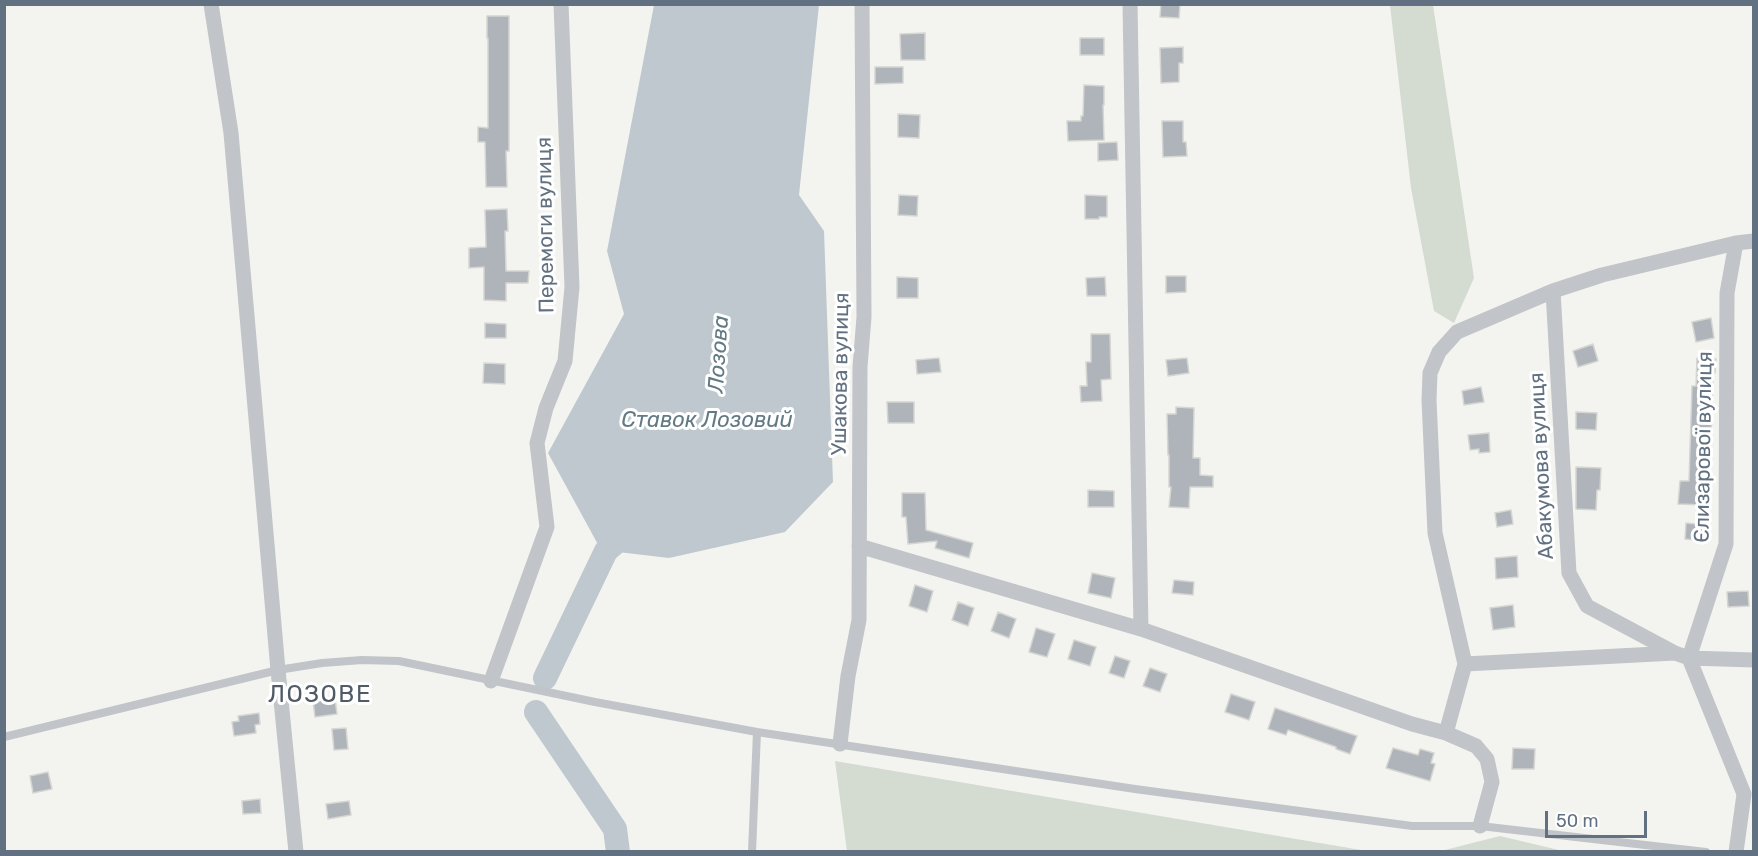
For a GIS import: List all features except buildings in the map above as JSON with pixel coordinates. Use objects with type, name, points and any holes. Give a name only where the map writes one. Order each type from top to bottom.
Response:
[{"type":"street","points":[[211,4],[231,133],[296,852]]},
{"type":"street","name":"Перемоги вулиця","points":[[491,681],[547,527],[537,443],[546,408],[565,361],[572,287],[561,4]]},
{"type":"street","name":"Ушакова вулиця","points":[[840,744],[848,676],[859,620],[860,367],[864,317],[862,4]]},
{"type":"street","points":[[1130,4],[1141,629]]},
{"type":"street","points":[[1446,732],[1465,664],[1435,533],[1429,400],[1430,373],[1439,352],[1457,332],[1553,291],[1602,275],[1736,243],[1754,241]]},
{"type":"street","name":"Єлизарової вулиця","points":[[1682,656],[1726,544],[1727,293],[1736,243]]},
{"type":"street","name":"Абакумова вулиця","points":[[1553,291],[1569,573],[1587,606],[1682,656]]},
{"type":"street","points":[[859,546],[1141,629],[1412,724],[1446,732],[1476,746],[1487,759],[1492,782],[1480,826]]},
{"type":"street","points":[[1465,664],[1682,656],[1754,660]]},
{"type":"street","points":[[1682,656],[1744,794],[1736,852]]},
{"type":"lane","points":[[4,737],[279,670],[322,663],[362,660],[399,661],[595,702],[757,732],[1135,789],[1401,825],[1480,826],[1706,852]]},
{"type":"lane","points":[[752,852],[757,732]]},
{"type":"shaded area","points":[[1390,5],[1433,5],[1474,278],[1454,323],[1434,311],[1411,188]]},
{"type":"shaded area","points":[[835,761],[1367,851],[847,851]]},
{"type":"shaded area","points":[[1500,836],[1563,851],[1441,851]]},
{"type":"water","name":"Ставок Лозовий","points":[[654,5],[819,5],[799,195],[824,231],[833,482],[785,532],[669,558],[601,550],[548,453],[624,314],[607,251]]},
{"type":"waterway","name":"Лозова","points":[[545,678],[606,551],[630,530]]},
{"type":"waterway","name":"Лозова","points":[[536,712],[615,829],[618,852]]},
{"type":"district","name":"ЛОЗОВЕ","points":[[320,695]]}]
